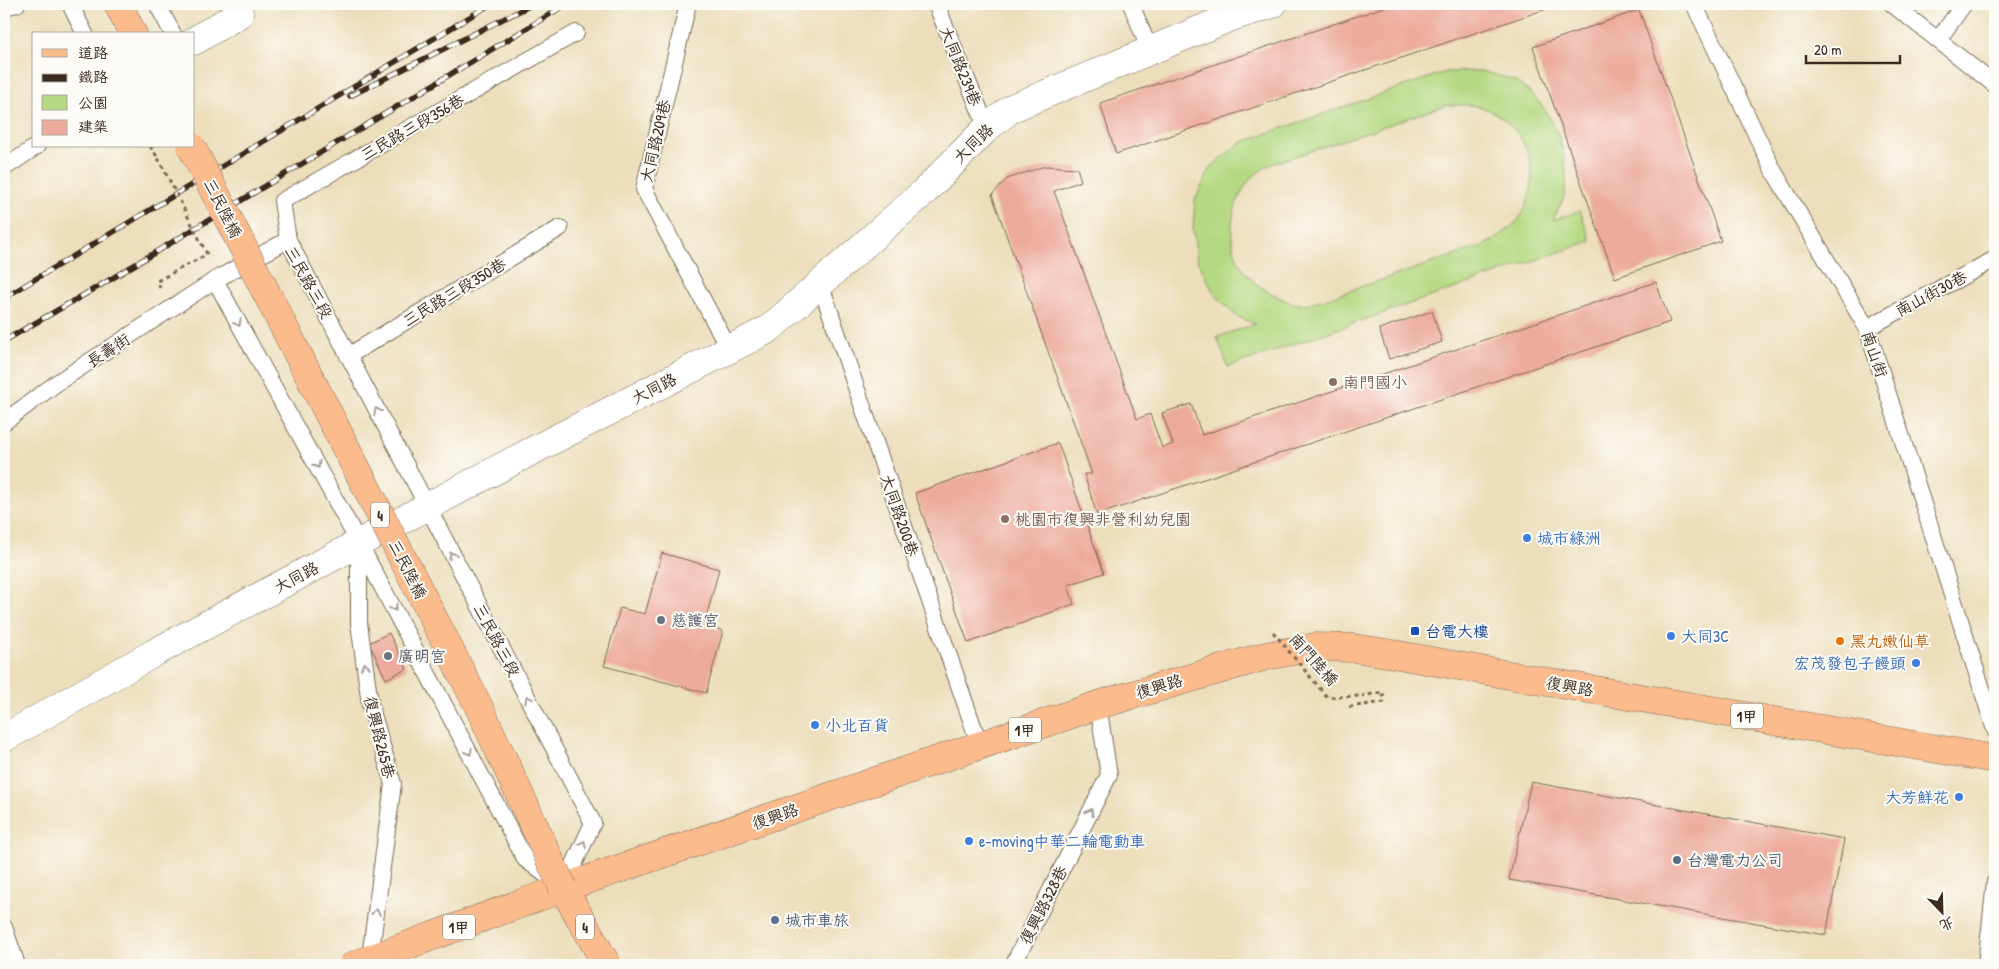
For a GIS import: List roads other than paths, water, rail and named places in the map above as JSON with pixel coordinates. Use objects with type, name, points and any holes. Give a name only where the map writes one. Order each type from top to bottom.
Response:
[{"type":"main road","points":[[118,4],[132,32]]},
{"type":"main road","name":"三民陸橋","points":[[192,148],[478,705],[563,888]]},
{"type":"main road","name":"復興路","points":[[364,964],[563,888],[1098,705],[1266,656],[1315,647],[1352,648],[1995,759]]},
{"type":"main road","name":"4","points":[[563,888],[607,965]]},
{"type":"street","points":[[195,41],[239,14],[238,4]]},
{"type":"street","name":"大同路","points":[[4,738],[154,653],[359,543],[769,328],[925,191],[987,128],[1012,108],[1226,19],[1273,4]]},
{"type":"lane","points":[[4,7],[17,4]]},
{"type":"lane","points":[[70,4],[84,32]]},
{"type":"lane","points":[[157,4],[172,32]]},
{"type":"lane","name":"大同路209巷","points":[[688,4],[644,189],[729,349]]},
{"type":"lane","name":"大同路239巷","points":[[936,4],[987,128]]},
{"type":"lane","points":[[1131,4],[1150,51]]},
{"type":"lane","name":"南山街","points":[[1694,4],[1772,170],[1867,328],[1995,730]]},
{"type":"lane","points":[[1892,4],[1995,85]]},
{"type":"lane","points":[[1938,40],[1964,4]]},
{"type":"lane","name":"三民路三段356巷","points":[[288,240],[282,201],[576,33]]},
{"type":"lane","points":[[4,168],[35,148]]},
{"type":"lane","name":"三民路三段350巷","points":[[348,356],[560,228]]},
{"type":"lane","name":"三民路三段","points":[[215,280],[288,240],[592,823],[563,888]]},
{"type":"lane","name":"南山街30巷","points":[[1867,328],[1995,259]]},
{"type":"lane","points":[[215,280],[359,543],[525,859],[563,888]]},
{"type":"lane","name":"長壽街","points":[[4,422],[58,382],[215,280]]},
{"type":"lane","name":"大同路200巷","points":[[820,283],[980,746]]},
{"type":"lane","name":"復興路265巷","points":[[359,543],[359,623],[370,704],[393,784],[364,964]]},
{"type":"lane","name":"復興路328巷","points":[[1013,965],[1109,774],[1098,705]]},
{"type":"lane","points":[[1986,965],[1995,882]]},
{"type":"lane","points":[[4,927],[17,965]]},
{"type":"railway","points":[[4,298],[491,4]]},
{"type":"railway","points":[[350,96],[533,4]]},
{"type":"railway","points":[[4,341],[101,285],[567,4]]},
{"type":"place","name":"南門國小","points":[[1333,382]]},
{"type":"place","name":"桃園市復興非營利幼兒園","points":[[1005,519]]},
{"type":"place","name":"城市綠洲","points":[[1527,538]]},
{"type":"place","name":"慈護宮","points":[[661,620]]},
{"type":"place","name":"台電大樓","points":[[1415,631]]},
{"type":"place","name":"大同3C","points":[[1671,636]]},
{"type":"place","name":"黑丸嫩仙草","points":[[1840,641]]},
{"type":"place","name":"廣明宮","points":[[388,656]]},
{"type":"place","name":"宏茂發包子饅頭","points":[[1916,663]]},
{"type":"place","name":"小北百貨","points":[[815,725]]},
{"type":"place","name":"大芳鮮花","points":[[1959,797]]},
{"type":"place","name":"e-moving中華二輪電動車","points":[[969,841]]},
{"type":"place","name":"台灣電力公司","points":[[1677,860]]},
{"type":"place","name":"城市車旅","points":[[775,920]]}]
